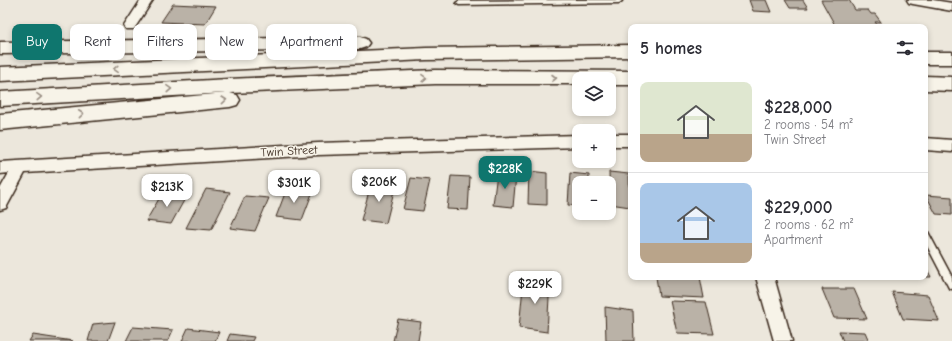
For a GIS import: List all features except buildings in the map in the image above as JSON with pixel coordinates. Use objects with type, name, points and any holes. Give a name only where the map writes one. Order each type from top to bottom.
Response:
[{"type":"highway","points":[[0,48],[431,42],[628,51]]},
{"type":"highway","points":[[0,74],[426,54],[628,51]]},
{"type":"highway","points":[[928,58],[952,58]]},
{"type":"highway","points":[[0,99],[229,86],[398,79],[628,78]]},
{"type":"highway","points":[[0,122],[237,99],[398,79]]},
{"type":"highway","points":[[928,83],[952,84]]},
{"type":"street","points":[[130,26],[148,0]]},
{"type":"street","points":[[913,0],[952,6]]},
{"type":"street","points":[[948,0],[952,6]]},
{"type":"street","points":[[616,140],[628,140]]},
{"type":"street","name":"Twin Street","points":[[0,168],[318,150],[572,141]]},
{"type":"street","points":[[928,144],[952,146]]},
{"type":"street","points":[[0,203],[21,166]]},
{"type":"street","points":[[766,280],[783,341]]},
{"type":"lane","points":[[459,2],[619,1]]},
{"type":"lane","points":[[928,240],[952,285]]}]
